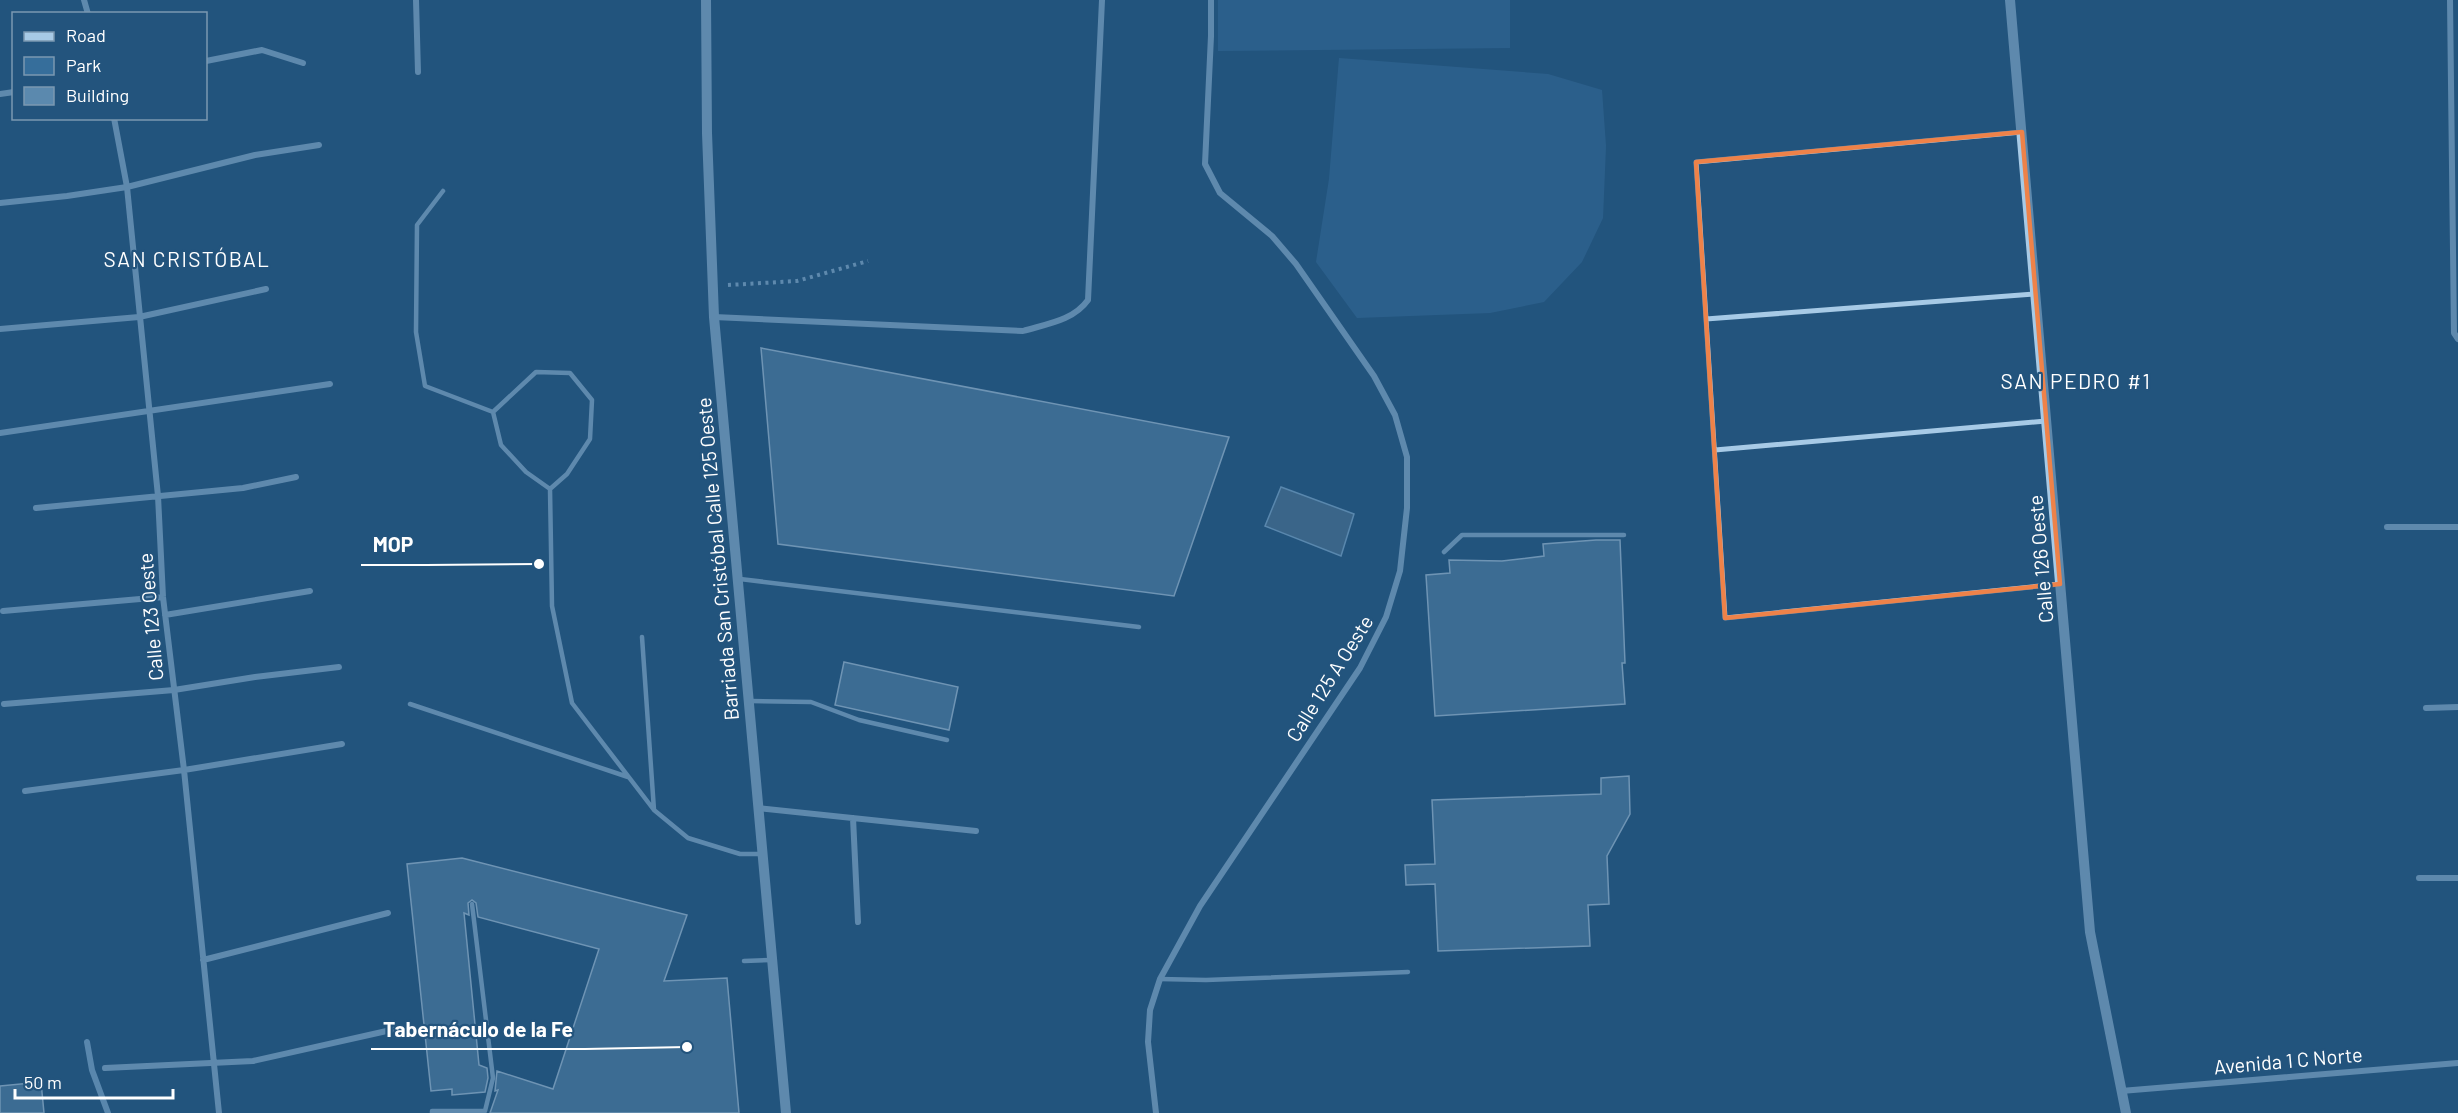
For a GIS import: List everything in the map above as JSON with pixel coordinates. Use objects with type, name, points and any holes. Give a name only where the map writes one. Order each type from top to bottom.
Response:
[{"type":"street","points":[[416,0],[417,72]]},
{"type":"street","name":"Barriada San Cristóbal Calle 125 Oeste","points":[[706,0],[707,133],[714,317],[786,1113]]},
{"type":"street","points":[[714,317],[1023,332],[1070,317],[1081,310],[1088,300],[1102,0]]},
{"type":"street","name":"Calle 125 A Oeste","points":[[1156,1113],[1148,1042],[1150,1010],[1160,979],[1200,906],[1360,668],[1386,617],[1400,571],[1407,508],[1407,457],[1395,415],[1374,376],[1296,264],[1272,236],[1220,193],[1205,164],[1211,0]]},
{"type":"street","name":"Calle 126 Oeste","points":[[2010,0],[2090,932],[2126,1113]]},
{"type":"street","points":[[2450,0],[2454,333],[2458,339]]},
{"type":"street","points":[[207,61],[262,50],[303,63]]},
{"type":"street","name":"Calle 123 Oeste","points":[[114,120],[127,187],[158,496],[163,597],[184,770],[219,1113]]},
{"type":"street","points":[[2022,132],[1696,162],[1725,618],[2060,584]]},
{"type":"street","points":[[0,203],[127,187],[255,154],[319,145]]},
{"type":"street","points":[[0,329],[139,317],[266,289]]},
{"type":"street","points":[[1706,319],[2035,294]]},
{"type":"street","points":[[0,433],[330,384]]},
{"type":"street","points":[[1715,450],[2046,421]]},
{"type":"street","points":[[36,508],[243,488],[296,477]]},
{"type":"street","points":[[2387,527],[2458,527]]},
{"type":"street","points":[[165,615],[310,591]]},
{"type":"street","points":[[3,611],[163,597]]},
{"type":"street","points":[[3,704],[174,690],[339,667]]},
{"type":"street","points":[[2426,708],[2458,707]]},
{"type":"street","points":[[25,791],[184,770],[342,744]]},
{"type":"street","points":[[758,808],[976,831]]},
{"type":"street","points":[[853,818],[858,922]]},
{"type":"street","points":[[2420,878],[2458,878]]},
{"type":"street","points":[[203,960],[388,913]]},
{"type":"street","points":[[105,1068],[253,1061],[400,1028]]},
{"type":"street","name":"Avenida 1 C Norte","points":[[2121,1090],[2458,1063]]},
{"type":"lane","points":[[443,191],[417,225],[416,332],[425,386],[493,412]]},
{"type":"lane","points":[[493,412],[536,372],[570,373],[592,400],[590,439],[567,474],[550,489],[552,606],[572,703],[654,810],[688,838],[740,854],[763,854]]},
{"type":"lane","points":[[493,412],[501,445],[526,471],[550,489]]},
{"type":"lane","points":[[1444,552],[1461,535],[1624,535]]},
{"type":"lane","points":[[737,579],[1139,627]]},
{"type":"lane","points":[[642,637],[654,810]]},
{"type":"lane","points":[[748,701],[811,702],[860,720],[947,740]]},
{"type":"lane","points":[[410,704],[628,777]]},
{"type":"lane","points":[[432,1113],[432,1111],[485,1111],[493,1078],[472,904]]},
{"type":"lane","points":[[744,961],[772,960]]},
{"type":"lane","points":[[1160,979],[1206,980],[1408,972]]},
{"type":"path","points":[[713,286],[797,281],[868,261]]},
{"type":"highlighted area","points":[[2022,132],[2060,584],[1725,618],[1696,162]]},
{"type":"green space","points":[[1218,0],[1510,0],[1510,48],[1218,51]]},
{"type":"green space","points":[[1339,58],[1548,74],[1602,90],[1606,146],[1603,218],[1582,262],[1544,302],[1490,313],[1357,318],[1316,262],[1329,179]]},
{"type":"shaded area","points":[[1281,487],[1354,514],[1341,556],[1265,526]]},
{"type":"building","points":[[761,348],[1229,437],[1174,596],[778,544]]},
{"type":"building","points":[[1620,540],[1625,704],[1435,716],[1426,575],[1450,573],[1449,560],[1502,561],[1544,556],[1543,544]]},
{"type":"building","points":[[844,662],[958,687],[949,730],[835,705]]},
{"type":"building","points":[[1629,776],[1630,814],[1607,856],[1609,904],[1588,905],[1590,946],[1438,951],[1435,884],[1406,885],[1405,865],[1435,864],[1432,800],[1601,794],[1601,778]]},
{"type":"building","points":[[462,858],[687,915],[664,981],[727,978],[739,1113],[490,1113],[498,1090],[495,1091],[497,1071],[553,1089],[599,949],[478,917],[476,903],[472,900],[468,903],[469,915],[464,913],[479,1065],[487,1068],[488,1078],[485,1092],[452,1095],[452,1089],[431,1091],[407,864]]},
{"type":"building","points":[[41,1082],[44,1113],[0,1113],[0,1086]]},
{"type":"waterway","points":[[87,1042],[92,1070],[108,1113]]},
{"type":"place","name":"MOP","points":[[539,564]]},
{"type":"place","name":"Tabernáculo de la Fe","points":[[687,1047]]},
{"type":"district","name":"SAN CRISTÓBAL","points":[[187,258]]},
{"type":"district","name":"SAN PEDRO #1","points":[[2076,380]]}]
